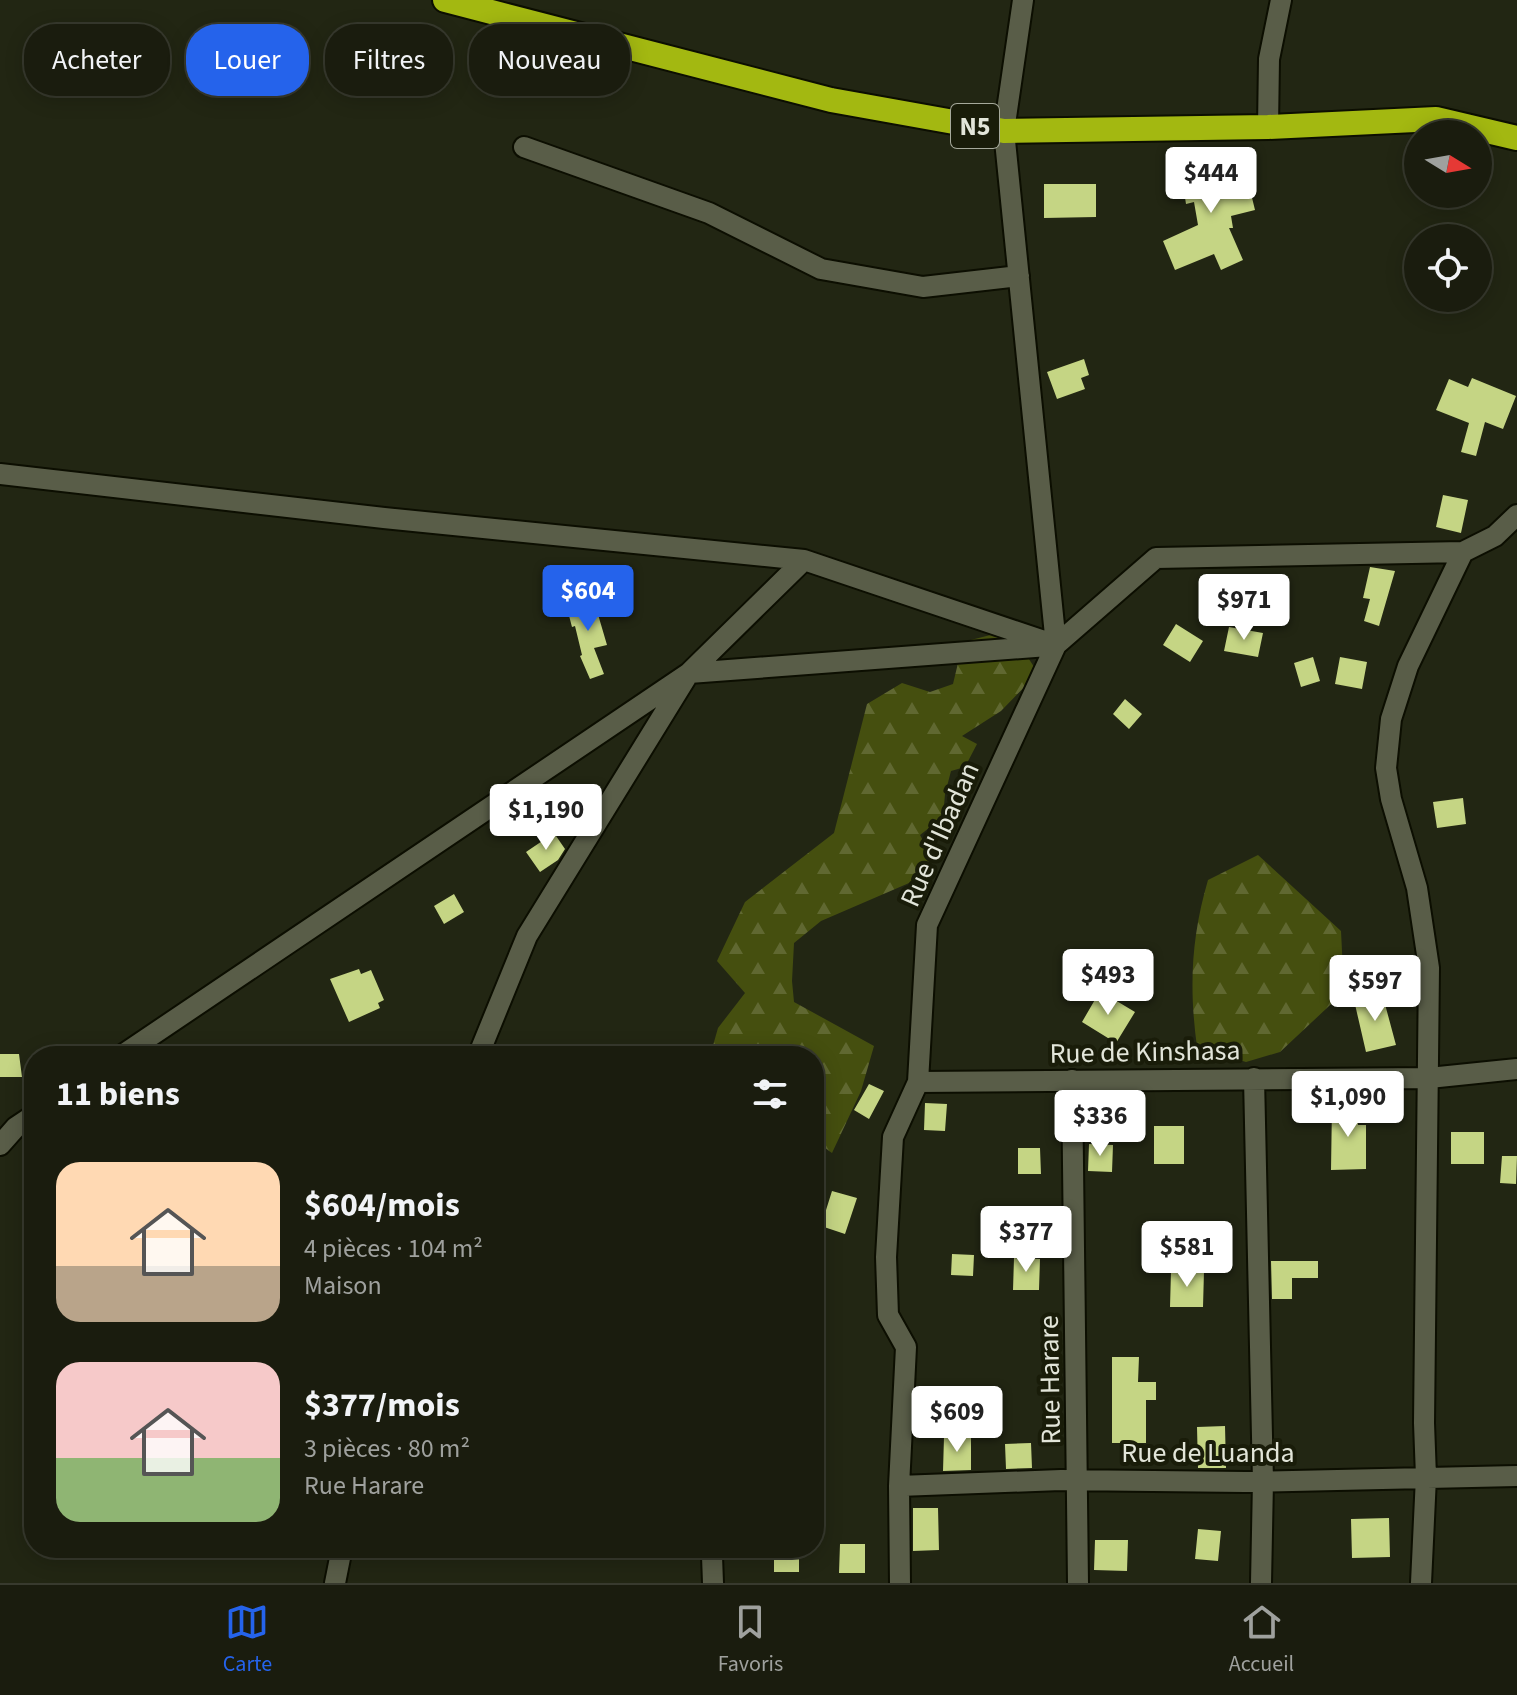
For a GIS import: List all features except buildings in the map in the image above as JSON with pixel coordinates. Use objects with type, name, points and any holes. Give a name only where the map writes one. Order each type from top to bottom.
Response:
[{"type":"highway","name":"N5","points":[[452,1],[831,100],[1004,131],[1268,127],[1436,119],[1517,138]]},
{"type":"street","points":[[1023,0],[1004,131],[1056,645]]},
{"type":"street","points":[[1268,127],[1269,59],[1281,0]]},
{"type":"street","points":[[524,147],[709,213],[821,269],[923,287],[1019,276]]},
{"type":"street","points":[[0,474],[384,518],[804,560],[1056,645]]},
{"type":"street","points":[[1421,1583],[1426,1477],[1429,968],[1417,888],[1391,799],[1386,768],[1391,719],[1408,666],[1463,552],[1495,536],[1517,515]]},
{"type":"street","name":"Rue d'Ibadan","points":[[900,1583],[899,1486],[906,1347],[888,1315],[886,1257],[893,1137],[918,1082],[927,925],[1056,645],[1156,558],[1463,552]]},
{"type":"street","points":[[136,1046],[689,673],[804,560]]},
{"type":"street","points":[[689,673],[1056,645]]},
{"type":"street","points":[[482,1046],[527,936],[689,673]]},
{"type":"street","name":"Rue de Kinshasa","points":[[918,1082],[1429,1078],[1517,1069]]},
{"type":"street","points":[[1254,1078],[1263,1481],[1261,1583]]},
{"type":"street","name":"Rue Harare","points":[[1072,1080],[1078,1583]]},
{"type":"street","points":[[0,1145],[8,1128]]},
{"type":"street","name":"Rue de Luanda","points":[[899,1486],[1078,1480],[1263,1481],[1517,1476]]},
{"type":"street","points":[[335,1583],[340,1558]]},
{"type":"street","points":[[712,1558],[713,1583]]},
{"type":"green space","points":[[1010,630],[1038,673],[1001,711],[962,736],[977,744],[965,767],[951,771],[943,817],[920,835],[931,856],[923,877],[821,921],[794,943],[794,1002],[874,1046],[861,1091],[832,1153],[824,1147],[824,1046],[713,1046],[718,1028],[745,993],[717,961],[745,902],[834,833],[867,704],[902,683],[930,692],[953,684],[963,642]]},
{"type":"green space","points":[[1258,855],[1341,931],[1344,992],[1280,1052],[1246,1062],[1197,1047],[1193,963],[1208,880]]}]
